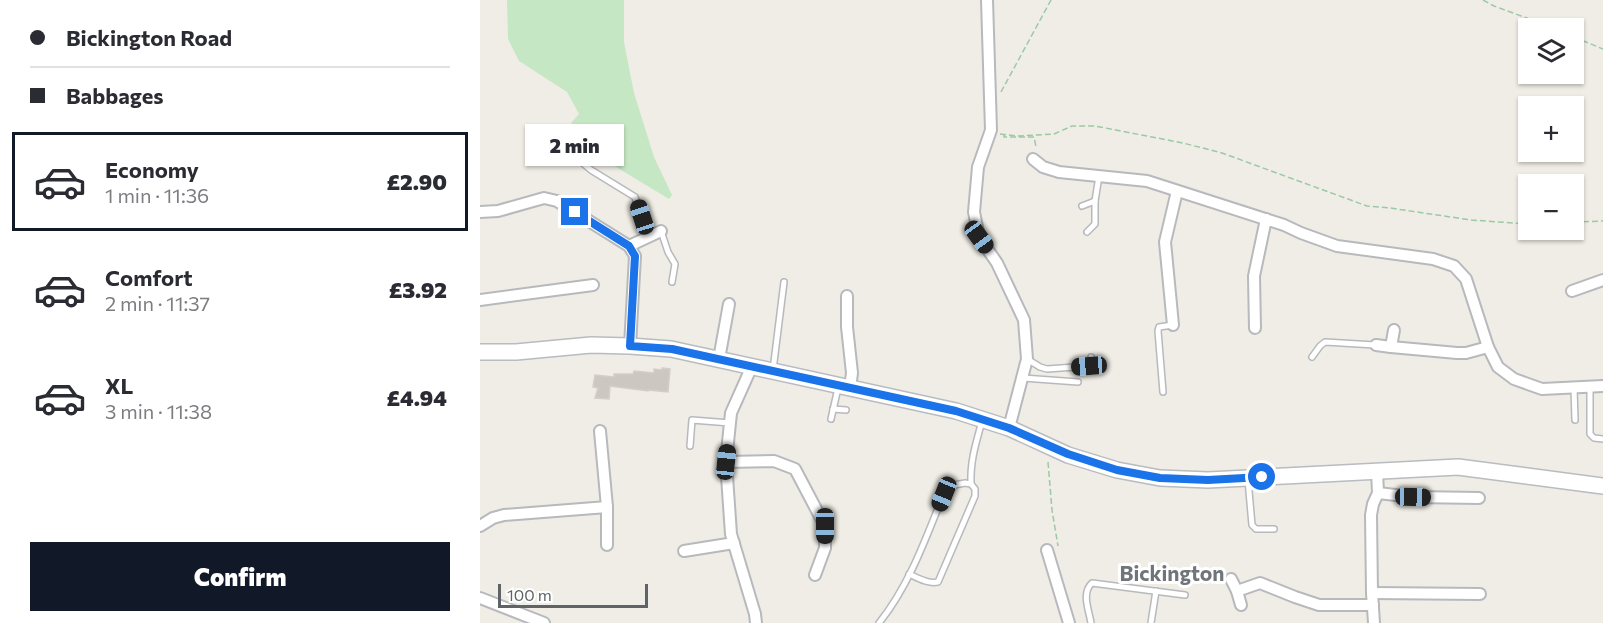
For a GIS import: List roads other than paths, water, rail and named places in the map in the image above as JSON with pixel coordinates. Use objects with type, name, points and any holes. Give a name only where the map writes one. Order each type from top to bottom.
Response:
[{"type":"main road","points":[[480,352],[516,352],[591,345],[672,349],[956,411],[1009,428],[1068,454],[1117,470],[1160,478],[1208,480],[1458,467],[1603,486]]},
{"type":"street","points":[[987,0],[990,132],[978,167],[974,212],[979,237],[998,263],[1024,320],[1027,359],[1009,428]]},
{"type":"street","points":[[1035,161],[1043,167],[1059,172],[1147,182],[1284,225],[1337,246],[1433,260],[1454,266],[1467,279],[1488,347],[1498,367],[1514,379],[1542,389],[1603,386]]},
{"type":"street","points":[[1173,325],[1165,242],[1177,191]]},
{"type":"street","points":[[480,212],[498,211],[544,198],[557,201],[629,246],[635,256],[630,346]]},
{"type":"street","points":[[1255,328],[1254,276],[1266,219]]},
{"type":"street","points":[[629,246],[661,231]]},
{"type":"street","points":[[1572,291],[1603,280]]},
{"type":"street","points":[[480,300],[592,285]]},
{"type":"street","points":[[844,387],[852,374],[847,327],[847,296]]},
{"type":"street","points":[[719,359],[729,304]]},
{"type":"street","points":[[1391,347],[1394,330]]},
{"type":"street","points":[[1376,345],[1457,353],[1488,347]]},
{"type":"street","points":[[752,366],[732,413],[726,462],[732,534],[756,623]]},
{"type":"street","points":[[600,431],[607,507],[607,545]]},
{"type":"street","points":[[726,462],[774,461],[795,469],[825,526],[825,548],[815,575]]},
{"type":"street","points":[[1374,623],[1371,515],[1378,493],[1377,471]]},
{"type":"street","points":[[1378,493],[1413,497],[1479,498]]},
{"type":"street","points":[[480,524],[504,515],[607,507]]},
{"type":"street","points":[[684,551],[734,543]]},
{"type":"street","points":[[1052,549],[1069,623]]},
{"type":"street","points":[[1231,579],[1238,591],[1241,605]]},
{"type":"street","points":[[1238,591],[1260,583],[1319,605],[1373,605]]},
{"type":"street","points":[[1372,593],[1480,594]]},
{"type":"street","points":[[480,598],[544,623]]},
{"type":"lane","points":[[567,150],[591,170],[636,197],[648,237]]},
{"type":"lane","points":[[1086,232],[1095,224],[1095,201],[1099,176]]},
{"type":"lane","points":[[1082,206],[1095,201]]},
{"type":"lane","points":[[661,231],[675,264],[672,282]]},
{"type":"lane","points":[[773,371],[784,282]]},
{"type":"lane","points":[[1162,392],[1159,327],[1173,325]]},
{"type":"lane","points":[[1312,357],[1325,342],[1376,345]]},
{"type":"lane","points":[[1027,359],[1047,369],[1089,366],[1091,357]]},
{"type":"lane","points":[[1023,378],[1078,382]]},
{"type":"lane","points":[[831,419],[833,409],[844,387]]},
{"type":"lane","points":[[1590,387],[1590,434],[1594,438],[1603,439]]},
{"type":"lane","points":[[1574,388],[1575,420]]},
{"type":"lane","points":[[833,409],[846,410]]},
{"type":"lane","points":[[690,446],[692,420],[730,423]]},
{"type":"lane","points":[[909,574],[933,583],[939,582],[975,496],[970,470],[983,420]]},
{"type":"lane","points":[[1248,478],[1252,525],[1256,529],[1274,529]]},
{"type":"lane","points":[[879,623],[891,608],[909,574],[949,486],[971,484]]},
{"type":"lane","points":[[1091,623],[1085,593],[1092,583],[1185,595]]},
{"type":"lane","points":[[1151,623],[1156,591]]},
{"type":"district","name":"Bickington","points":[[1172,574]]}]
